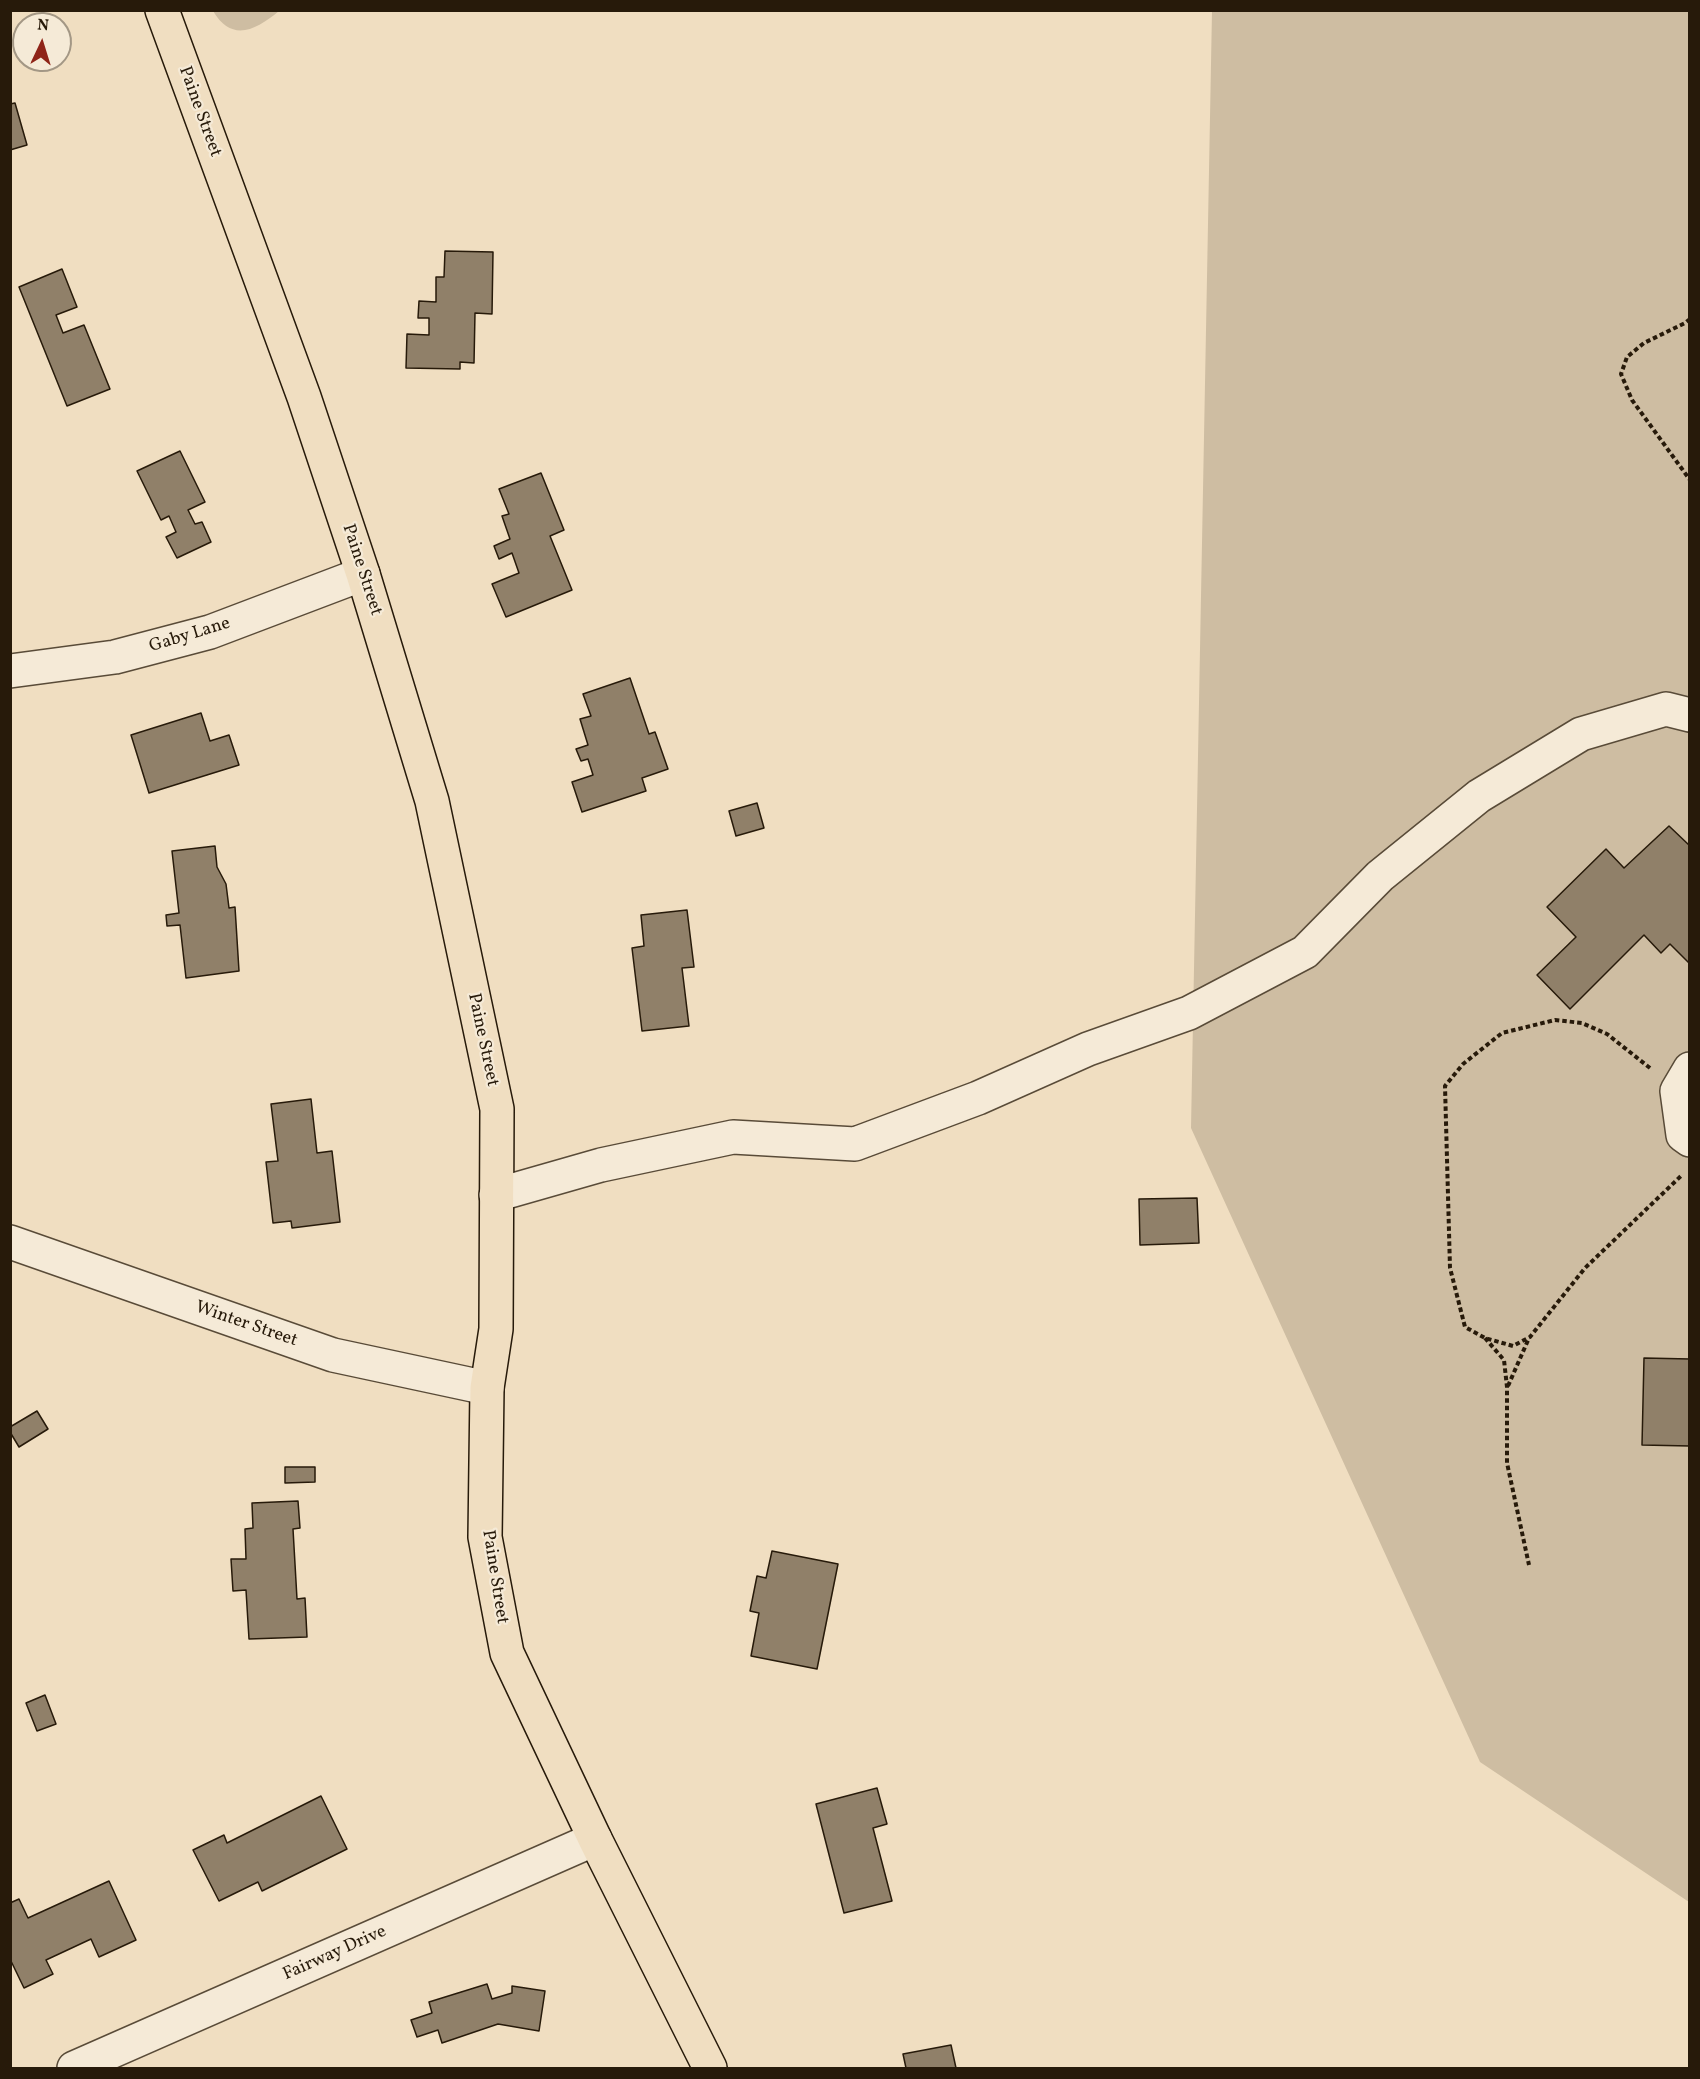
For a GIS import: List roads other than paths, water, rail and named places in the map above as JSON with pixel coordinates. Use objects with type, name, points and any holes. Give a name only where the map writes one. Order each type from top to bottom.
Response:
[{"type":"main road","name":"Paine Street","points":[[162,10],[304,397],[363,574],[432,801],[497,1109],[496,1329],[487,1388],[485,1537],[507,1653],[710,2068]]},
{"type":"street","name":"Gaby Lane","points":[[10,671],[115,657],[210,632],[363,574]]},
{"type":"street","points":[[496,1195],[601,1165],[733,1137],[855,1144],[978,1098],[1088,1049],[1189,1013],[1305,952],[1380,876],[1479,796],[1581,734],[1666,709],[1689,715]]},
{"type":"street","points":[[1683,1080],[1683,1135],[1689,1140]]},
{"type":"street","name":"Winter Street","points":[[10,1242],[333,1355],[487,1388]]},
{"type":"street","name":"Fairway Drive","points":[[74,2068],[596,1839]]}]
